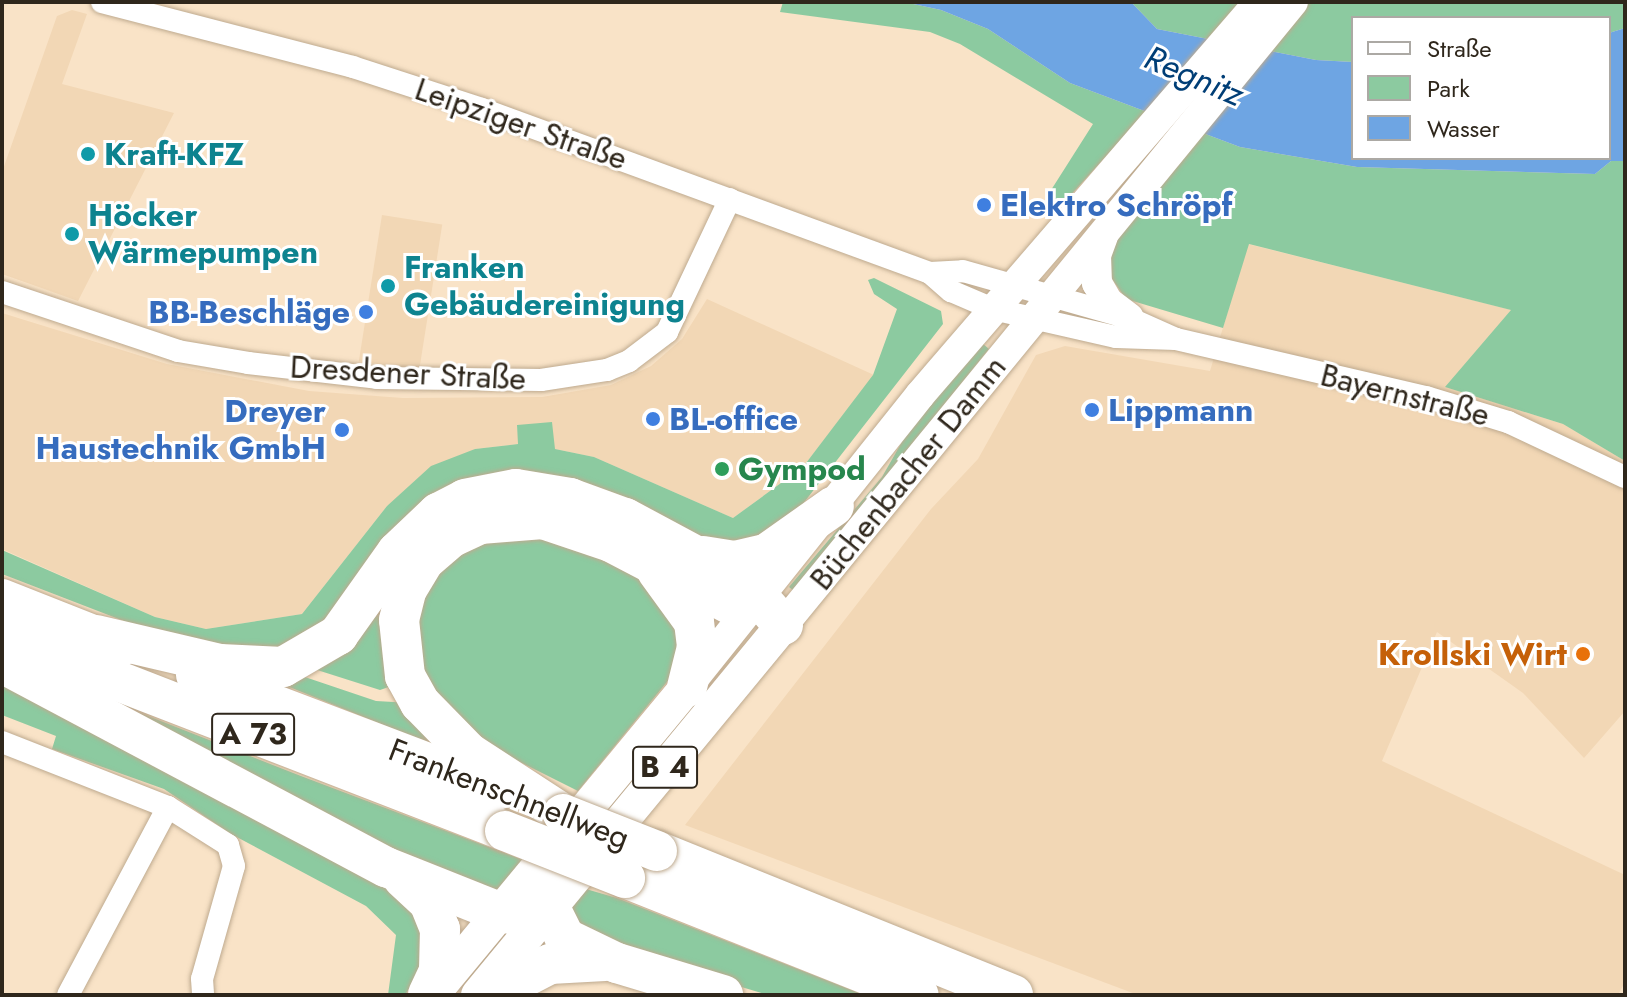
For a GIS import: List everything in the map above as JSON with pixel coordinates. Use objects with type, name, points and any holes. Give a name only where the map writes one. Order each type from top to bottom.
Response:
[{"type":"highway","points":[[96,635],[220,664],[283,667],[338,635],[397,552],[438,513],[465,499],[516,489],[610,511],[698,556],[763,611]]},
{"type":"highway","points":[[698,556],[735,561],[766,554],[834,506]]},
{"type":"highway","points":[[563,814],[469,753],[420,703],[405,676],[399,620],[406,591],[424,561],[450,538],[511,518],[575,528],[763,611]]},
{"type":"highway","points":[[649,562],[694,622],[697,647],[687,687]]},
{"type":"highway","name":"Frankenschnellweg","points":[[2,599],[904,946],[1013,995]]},
{"type":"highway","name":"Frankenschnellweg","points":[[2,636],[919,995]]},
{"type":"highway","points":[[2,663],[386,867],[499,912],[527,917],[546,910]]},
{"type":"highway","points":[[551,854],[546,910],[565,938],[617,963],[723,995]]},
{"type":"highway","points":[[386,867],[429,902],[440,929],[439,971],[430,995]]},
{"type":"highway","points":[[490,995],[550,964],[585,959],[617,963]]},
{"type":"main road","name":"Büchenbacher Damm","points":[[763,611],[834,506],[993,309],[1259,2]]},
{"type":"main road","name":"Büchenbacher Damm","points":[[687,687],[763,611],[1033,321],[1293,2]]},
{"type":"main road","points":[[1109,224],[1096,255],[1096,277],[1108,302],[1129,318]]},
{"type":"main road","name":"B 4","points":[[478,995],[546,910],[763,611]]},
{"type":"main road","name":"B 4","points":[[430,995],[551,854],[687,687]]},
{"type":"street","name":"Leipziger Straße","points":[[102,2],[353,67],[730,199],[930,273],[951,291],[993,309]]},
{"type":"street","name":"Dresdener Straße","points":[[2,292],[178,351],[234,361],[377,378],[541,380],[607,370],[629,361],[667,332],[730,199]]},
{"type":"street","name":"Leipziger Straße","points":[[930,273],[963,271],[1014,286]]},
{"type":"street","points":[[1014,286],[1052,296]]},
{"type":"street","name":"Bayernstraße","points":[[1052,296],[1129,318],[1176,339],[1508,422],[1625,477]]},
{"type":"street","name":"Büchenbacher Damm","points":[[993,309],[1033,321]]},
{"type":"street","name":"Bayernstraße","points":[[1033,321],[1152,342],[1176,339]]},
{"type":"street","points":[[2,742],[168,807],[212,831],[233,856],[231,886],[202,979],[203,995]]},
{"type":"street","points":[[68,995],[168,807]]},
{"type":"shaded area","points":[[72,10],[87,14],[62,84],[174,113],[78,301],[2,274],[2,172],[57,16]]},
{"type":"shaded area","points":[[382,215],[442,225],[419,371],[359,361]]},
{"type":"shaded area","points":[[1248,244],[1512,310],[1446,387],[1563,424],[1625,461],[1625,711],[1584,758],[1523,693],[1437,632],[1382,761],[1625,875],[1625,982],[1618,995],[1138,995],[685,825],[931,509],[978,459],[1036,355],[1065,346],[1210,371]]},
{"type":"shaded area","points":[[707,299],[874,375],[803,467],[733,518],[594,457],[555,449],[517,425],[519,444],[475,449],[387,506],[302,614],[206,629],[155,617],[2,549],[2,313],[167,364],[309,391],[403,398],[542,397],[611,385],[651,366],[682,339]]},
{"type":"green space","points":[[783,2],[904,2],[941,10],[988,29],[1070,83],[1240,147],[1357,167],[1595,174],[1611,161],[1625,161],[1625,461],[1563,424],[1445,387],[1511,310],[1249,244],[1223,328],[1126,299],[1108,273],[1109,246],[1163,178],[1119,142],[1059,208],[1046,198],[1093,124],[960,44],[930,32],[780,12]]},
{"type":"green space","points":[[1131,2],[1625,2],[1625,28],[1611,32],[1611,16],[1351,16],[1351,62],[1316,60],[1157,29]]},
{"type":"green space","points":[[874,278],[941,311],[943,324],[781,532],[735,550],[558,485],[299,650],[194,648],[2,574],[2,550],[155,617],[206,629],[302,614],[387,506],[431,466],[475,449],[518,444],[517,425],[552,422],[555,449],[594,457],[733,518],[803,467],[873,375],[897,309],[874,294],[868,280]]},
{"type":"green space","points":[[982,343],[989,349],[794,591],[789,587],[882,477],[907,433]]},
{"type":"green space","points":[[545,529],[665,590],[684,661],[578,791],[450,727],[407,633],[446,552]]},
{"type":"green space","points":[[434,539],[400,683],[380,690],[314,669]]},
{"type":"green space","points":[[293,673],[376,701],[411,703],[448,751],[272,680]]},
{"type":"green space","points":[[2,675],[414,904],[427,962],[405,995],[388,995],[396,935],[366,906],[231,834],[164,789],[52,749],[56,736],[2,715]]},
{"type":"green space","points":[[102,698],[301,776],[523,860],[490,899]]},
{"type":"green space","points":[[579,887],[617,898],[864,995],[768,995],[658,962],[566,923]]},
{"type":"water","name":"Regnitz","points":[[904,2],[1131,2],[1157,29],[1316,60],[1351,62],[1351,160],[1611,160],[1611,32],[1625,28],[1625,161],[1611,161],[1595,174],[1357,167],[1240,147],[1070,83],[988,29],[941,10]]},
{"type":"place","name":"Kraft-KFZ","points":[[88,154]]},
{"type":"place","name":"Elektro Schröpf","points":[[984,205]]},
{"type":"place","name":"Höcker Wärmepumpen","points":[[72,234]]},
{"type":"place","name":"Franken Gebäudereinigung","points":[[388,286]]},
{"type":"place","name":"BB-Beschläge","points":[[366,312]]},
{"type":"place","name":"Lippmann","points":[[1092,410]]},
{"type":"place","name":"BL-office","points":[[653,419]]},
{"type":"place","name":"Dreyer Haustechnik GmbH","points":[[342,430]]},
{"type":"place","name":"Gympod","points":[[722,469]]},
{"type":"place","name":"Krollski Wirt","points":[[1583,654]]}]
